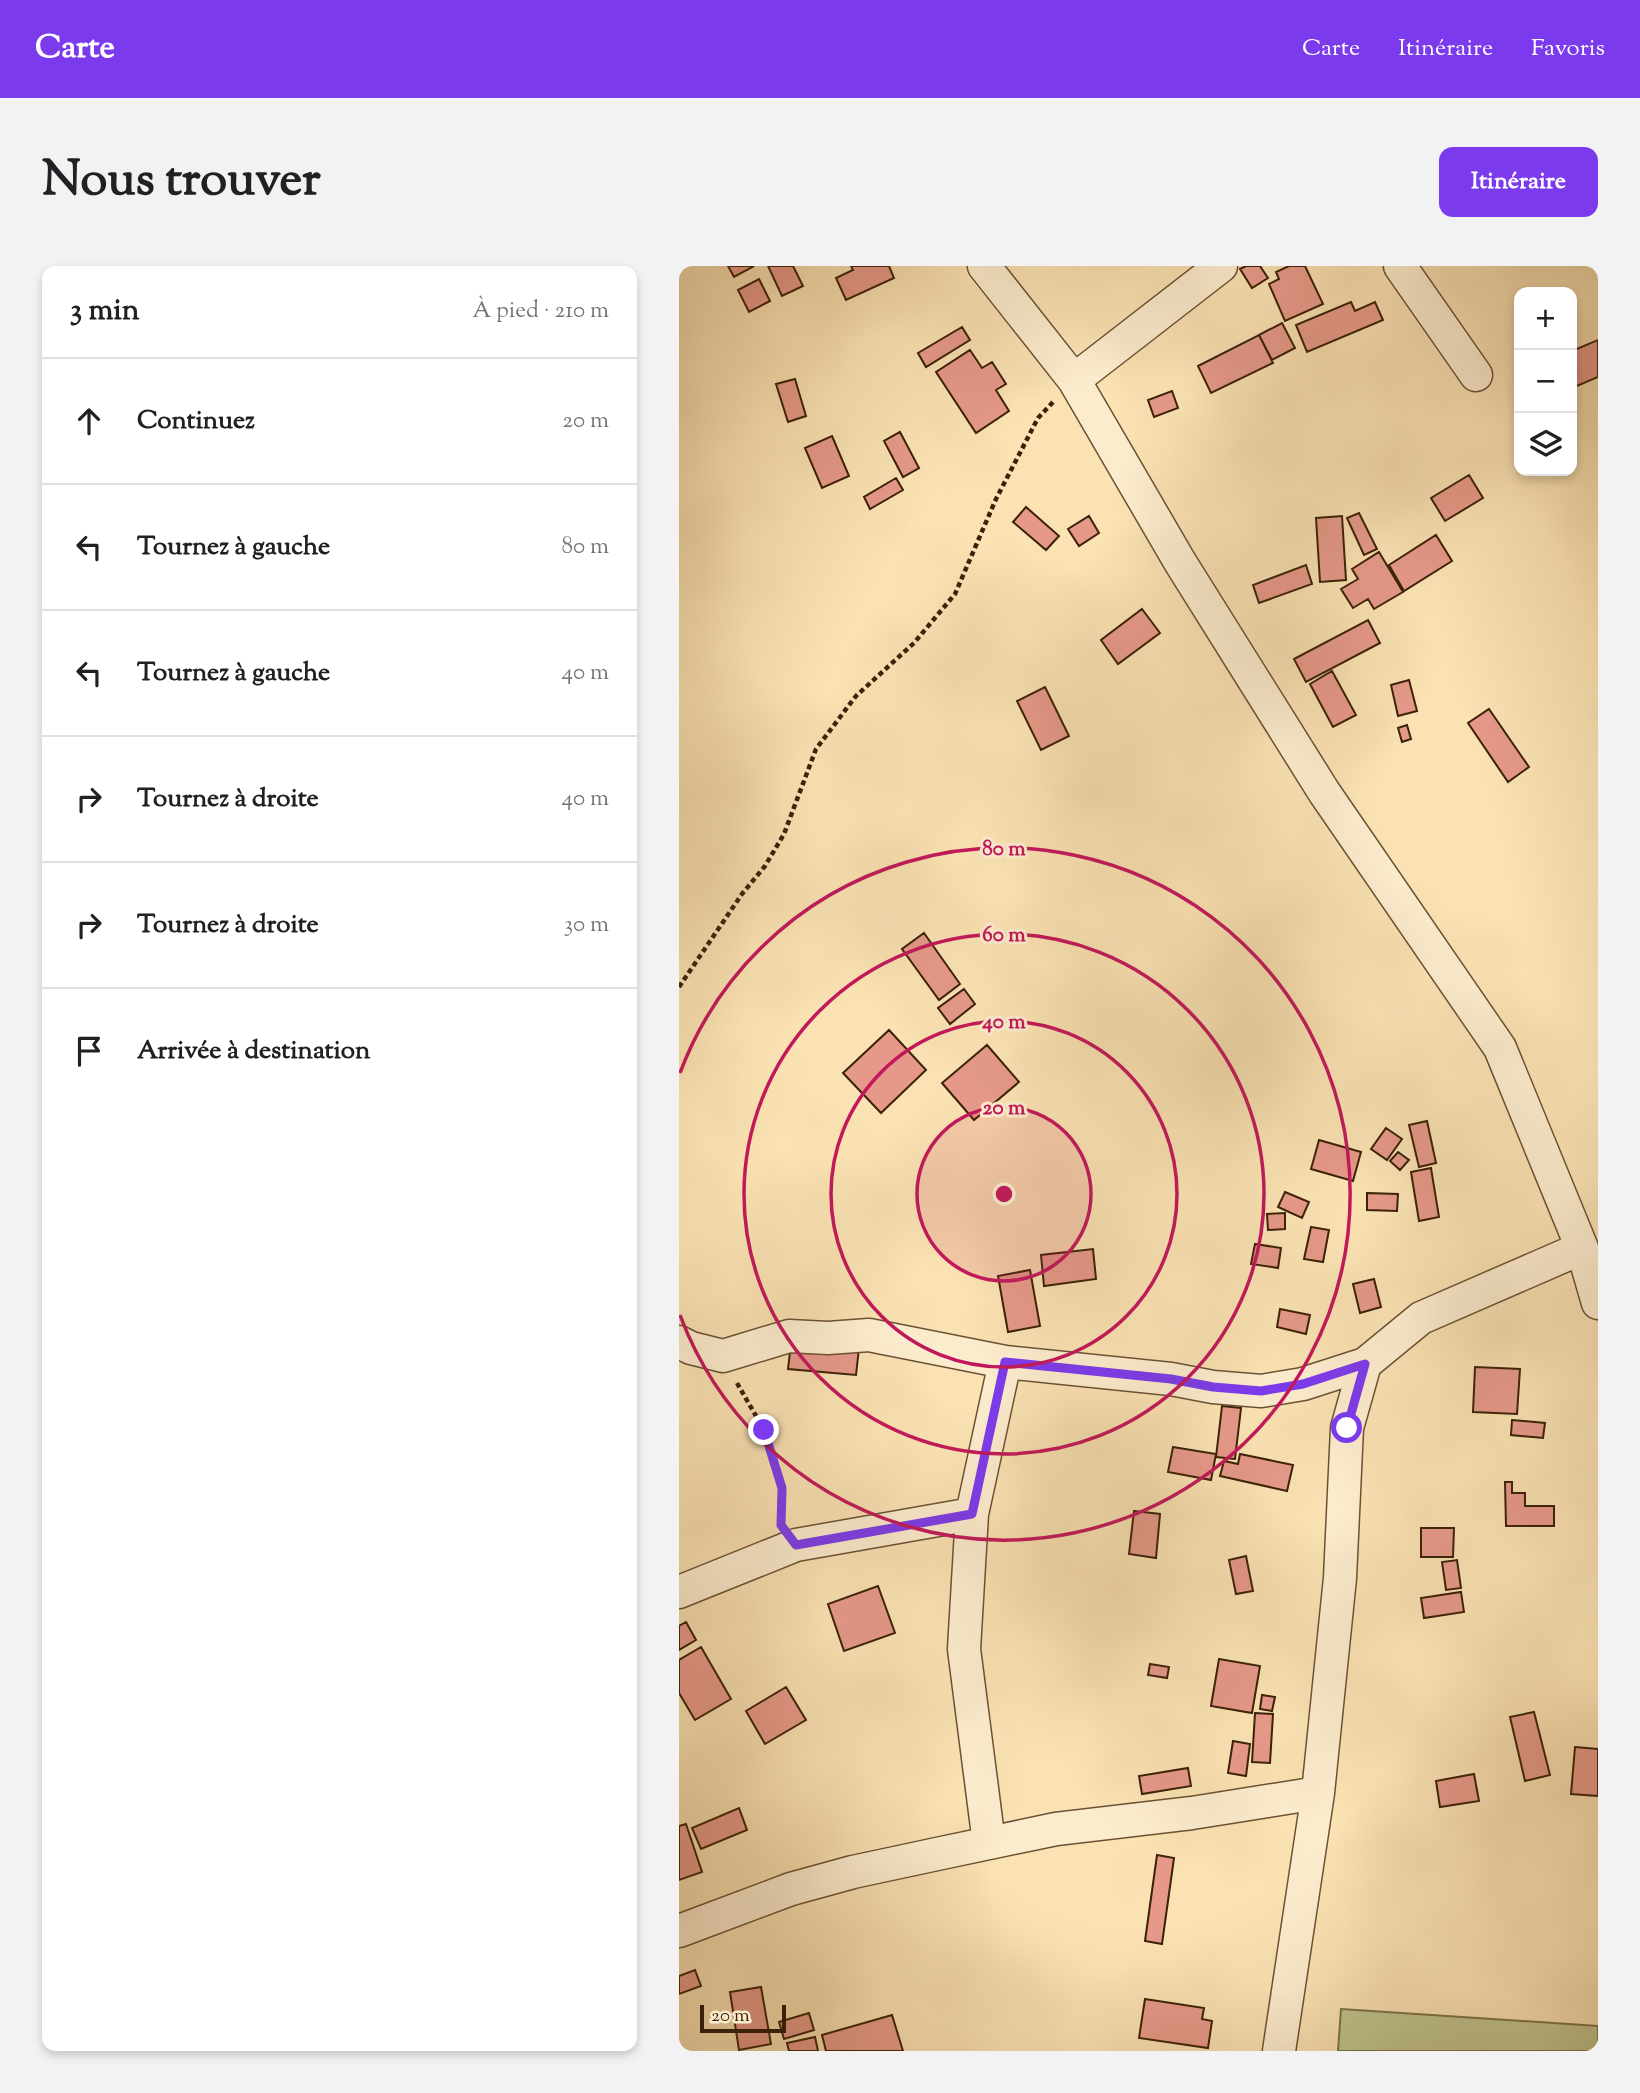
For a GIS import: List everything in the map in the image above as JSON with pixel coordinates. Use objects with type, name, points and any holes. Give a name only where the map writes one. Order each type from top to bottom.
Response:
[{"type":"street","points":[[984,266],[1074,380],[1180,562],[1324,792],[1500,1048],[1582,1248],[1598,1303]]},
{"type":"street","points":[[1074,380],[1221,266]]},
{"type":"street","points":[[1400,266],[1476,375]]},
{"type":"street","points":[[679,1342],[723,1356],[789,1336],[828,1338],[869,1335],[1005,1362],[1261,1391],[1303,1384],[1365,1364],[1421,1318],[1582,1248]]},
{"type":"street","points":[[989,1843],[964,1649],[972,1514],[1005,1362]]},
{"type":"street","points":[[1279,2051],[1318,1793],[1340,1578],[1347,1428],[1365,1364]]},
{"type":"street","points":[[679,1592],[796,1545],[972,1514]]},
{"type":"street","points":[[679,1931],[804,1886],[853,1872],[1056,1829],[1192,1813],[1318,1793]]},
{"type":"path","points":[[679,987],[765,866],[784,834],[816,749],[856,696],[914,643],[955,594],[996,499],[1038,418],[1074,380]]},
{"type":"path","points":[[734,1378],[764,1430],[782,1488],[781,1525],[796,1545]]},
{"type":"green space","points":[[1341,2009],[1598,2026],[1598,2051],[1338,2051]]},
{"type":"building","points":[[728,266],[754,266],[734,277]]},
{"type":"building","points":[[768,266],[793,266],[803,286],[782,296]]},
{"type":"building","points":[[851,266],[889,266],[894,278],[846,300],[836,278],[853,270]]},
{"type":"building","points":[[1260,266],[1268,278],[1252,288],[1240,269]]},
{"type":"building","points":[[1289,266],[1305,266],[1323,304],[1285,321],[1269,284],[1279,279],[1276,272]]},
{"type":"building","points":[[759,279],[770,301],[749,312],[738,290]]},
{"type":"building","points":[[1351,302],[1355,311],[1375,302],[1383,320],[1307,352],[1296,325]]},
{"type":"building","points":[[1282,323],[1295,348],[1272,360],[1259,335]]},
{"type":"building","points":[[962,327],[970,340],[926,367],[918,353]]},
{"type":"building","points":[[1259,335],[1273,363],[1211,393],[1198,366]]},
{"type":"building","points":[[1598,340],[1598,377],[1577,386],[1577,350]]},
{"type":"building","points":[[970,350],[982,368],[992,362],[1006,384],[996,390],[1009,411],[976,433],[936,372]]},
{"type":"building","points":[[795,379],[806,416],[788,422],[776,384]]},
{"type":"building","points":[[1172,391],[1178,408],[1154,417],[1148,400]]},
{"type":"building","points":[[900,432],[919,468],[903,477],[884,441]]},
{"type":"building","points":[[832,436],[849,476],[822,488],[805,448]]},
{"type":"building","points":[[1469,475],[1483,498],[1445,521],[1431,498]]},
{"type":"building","points":[[896,478],[903,490],[870,509],[864,497]]},
{"type":"building","points":[[1026,507],[1059,536],[1046,550],[1013,522]]},
{"type":"building","points":[[1359,513],[1377,549],[1364,555],[1347,518]]},
{"type":"building","points":[[1089,516],[1099,533],[1079,546],[1068,529]]},
{"type":"building","points":[[1342,516],[1346,580],[1320,582],[1316,518]]},
{"type":"building","points":[[1436,535],[1452,561],[1404,591],[1389,565]]},
{"type":"building","points":[[1379,552],[1403,592],[1374,609],[1368,599],[1353,608],[1341,589],[1358,579],[1352,569]]},
{"type":"building","points":[[1306,565],[1312,584],[1259,603],[1253,585]]},
{"type":"building","points":[[1142,609],[1160,633],[1118,664],[1101,640]]},
{"type":"building","points":[[1368,620],[1380,643],[1306,682],[1294,659]]},
{"type":"building","points":[[1332,671],[1356,715],[1333,727],[1310,684]]},
{"type":"building","points":[[1409,680],[1417,711],[1398,716],[1391,685]]},
{"type":"building","points":[[1045,687],[1069,736],[1041,750],[1017,701]]},
{"type":"building","points":[[1489,709],[1529,767],[1508,782],[1468,723]]},
{"type":"building","points":[[1407,725],[1411,739],[1402,742],[1398,728]]},
{"type":"building","points":[[924,933],[960,984],[939,1000],[902,949]]},
{"type":"building","points":[[964,989],[975,1004],[950,1024],[938,1008]]},
{"type":"building","points":[[889,1030],[926,1070],[881,1113],[843,1073]]},
{"type":"building","points":[[987,1045],[1019,1082],[974,1120],[942,1083]]},
{"type":"building","points":[[1427,1121],[1436,1163],[1419,1167],[1409,1125]]},
{"type":"building","points":[[1386,1128],[1402,1139],[1387,1160],[1371,1149]]},
{"type":"building","points":[[1319,1140],[1361,1152],[1353,1181],[1311,1169]]},
{"type":"building","points":[[1398,1152],[1409,1160],[1400,1170],[1390,1161]]},
{"type":"building","points":[[1431,1168],[1439,1217],[1419,1221],[1411,1172]]},
{"type":"building","points":[[1285,1192],[1309,1202],[1302,1218],[1278,1207]]},
{"type":"building","points":[[1367,1193],[1398,1194],[1397,1211],[1367,1210]]},
{"type":"building","points":[[1285,1213],[1285,1229],[1268,1230],[1267,1214]]},
{"type":"building","points":[[1311,1227],[1329,1230],[1323,1262],[1304,1259]]},
{"type":"building","points":[[1255,1244],[1281,1248],[1278,1268],[1251,1264]]},
{"type":"building","points":[[1093,1249],[1096,1279],[1044,1286],[1041,1255]]},
{"type":"building","points":[[1030,1270],[1040,1326],[1008,1332],[998,1276]]},
{"type":"building","points":[[1374,1279],[1381,1307],[1360,1313],[1353,1284]]},
{"type":"building","points":[[1280,1309],[1310,1315],[1306,1334],[1277,1327]]},
{"type":"building","points":[[791,1343],[859,1348],[856,1375],[788,1369]]},
{"type":"building","points":[[1475,1367],[1520,1369],[1517,1414],[1473,1412]]},
{"type":"building","points":[[1222,1406],[1241,1408],[1235,1459],[1216,1457]]},
{"type":"building","points":[[1512,1420],[1545,1423],[1543,1438],[1511,1435]]},
{"type":"building","points":[[1173,1447],[1216,1454],[1211,1480],[1168,1472]]},
{"type":"building","points":[[1240,1454],[1293,1465],[1287,1491],[1220,1476],[1224,1461],[1238,1464]]},
{"type":"building","points":[[1505,1482],[1512,1482],[1512,1493],[1525,1493],[1525,1506],[1554,1506],[1554,1526],[1506,1526]]},
{"type":"building","points":[[1134,1511],[1160,1514],[1156,1558],[1129,1554]]},
{"type":"building","points":[[1421,1528],[1454,1528],[1453,1557],[1421,1557]]},
{"type":"building","points":[[1246,1556],[1253,1591],[1236,1594],[1229,1560]]},
{"type":"building","points":[[1457,1560],[1461,1588],[1446,1590],[1442,1562]]},
{"type":"building","points":[[878,1586],[895,1633],[844,1651],[828,1604]]},
{"type":"building","points":[[1461,1592],[1464,1612],[1424,1618],[1421,1598]]},
{"type":"building","points":[[686,1622],[696,1640],[679,1650],[679,1626]]},
{"type":"building","points":[[701,1647],[731,1699],[695,1720],[679,1693],[679,1660]]},
{"type":"building","points":[[1219,1659],[1260,1666],[1252,1713],[1211,1706]]},
{"type":"building","points":[[1150,1664],[1169,1667],[1167,1678],[1148,1675]]},
{"type":"building","points":[[786,1687],[806,1720],[765,1744],[746,1711]]},
{"type":"building","points":[[1262,1695],[1275,1697],[1272,1711],[1260,1709]]},
{"type":"building","points":[[1534,1712],[1550,1775],[1525,1781],[1510,1717]]},
{"type":"building","points":[[1255,1713],[1273,1714],[1270,1763],[1252,1762]]},
{"type":"building","points":[[1233,1741],[1250,1744],[1246,1776],[1228,1773]]},
{"type":"building","points":[[1575,1747],[1598,1749],[1598,1796],[1571,1794]]},
{"type":"building","points":[[1188,1768],[1191,1786],[1142,1794],[1139,1776]]},
{"type":"building","points":[[1474,1774],[1479,1801],[1440,1807],[1436,1781]]},
{"type":"building","points":[[739,1808],[747,1830],[701,1849],[692,1828]]},
{"type":"building","points":[[686,1824],[702,1872],[679,1880],[679,1826]]},
{"type":"building","points":[[1157,1855],[1174,1858],[1162,1944],[1145,1941]]},
{"type":"building","points":[[695,1970],[701,1986],[679,1994],[679,1976]]},
{"type":"building","points":[[761,1987],[771,2044],[739,2050],[730,1992]]},
{"type":"building","points":[[1145,1999],[1204,2008],[1202,2019],[1212,2021],[1208,2048],[1139,2038]]},
{"type":"building","points":[[809,2013],[814,2030],[784,2039],[779,2022]]},
{"type":"building","points":[[892,2015],[903,2051],[826,2051],[822,2035]]},
{"type":"building","points":[[815,2037],[818,2051],[789,2051],[787,2043]]},
{"type":"route","points":[[764,1430],[782,1488],[781,1525],[796,1545],[972,1514],[1005,1362],[1261,1391],[1303,1384],[1365,1364],[1347,1428]]}]
